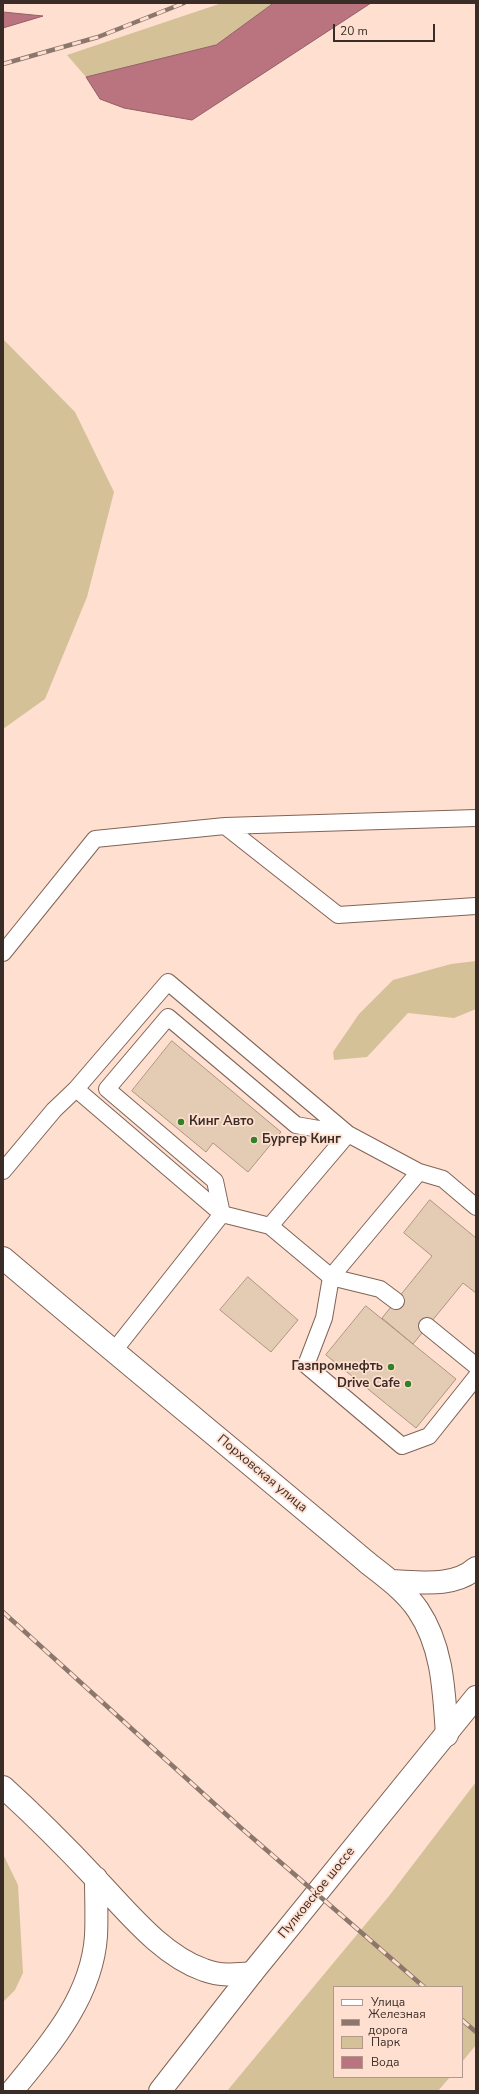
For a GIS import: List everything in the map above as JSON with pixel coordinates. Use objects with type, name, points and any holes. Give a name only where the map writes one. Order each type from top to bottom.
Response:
[{"type":"street","name":"Порховская улица","points":[[3,1258],[113,1352],[222,1440],[369,1564],[392,1581],[418,1609],[435,1642],[443,1682],[447,1735]]},
{"type":"street","points":[[392,1581],[438,1583],[469,1575],[476,1568]]},
{"type":"street","name":"Пулковское шоссе","points":[[160,2091],[252,1973],[447,1735],[476,1697]]},
{"type":"street","points":[[3,1787],[96,1878],[132,1919],[180,1959],[204,1970],[228,1976],[252,1973]]},
{"type":"street","points":[[12,2091],[48,2047],[71,2012],[88,1976],[96,1937],[96,1878]]},
{"type":"lane","points":[[3,953],[95,840],[225,826],[476,818]]},
{"type":"lane","points":[[225,826],[338,915],[476,906]]},
{"type":"lane","points":[[3,1171],[54,1110],[76,1089],[168,982],[348,1134],[418,1172],[443,1179],[476,1207]]},
{"type":"lane","points":[[222,1214],[215,1181],[108,1089],[168,1017],[296,1125],[348,1134]]},
{"type":"lane","points":[[76,1089],[222,1214],[270,1226],[331,1277],[380,1289],[396,1301]]},
{"type":"lane","points":[[270,1226],[348,1134]]},
{"type":"lane","points":[[418,1172],[331,1277],[324,1318],[306,1365],[402,1446],[429,1436],[476,1377]]},
{"type":"lane","points":[[113,1352],[222,1214]]},
{"type":"lane","points":[[427,1326],[476,1366]]},
{"type":"green space","points":[[222,3],[274,3],[216,45],[86,77],[67,55]]},
{"type":"green space","points":[[3,339],[75,412],[114,492],[87,597],[45,699],[3,729]]},
{"type":"green space","points":[[476,961],[476,1009],[454,1018],[408,1013],[367,1057],[334,1060],[333,1052],[359,1014],[393,980],[451,964]]},
{"type":"green space","points":[[476,1782],[476,2045],[463,2061],[463,1986],[333,1986],[333,2078],[449,2078],[438,2091],[227,2091],[389,1896]]},
{"type":"green space","points":[[3,1854],[18,1885],[23,1973],[15,1990],[3,2002]]},
{"type":"water","points":[[274,3],[371,3],[192,120],[124,108],[100,99],[86,77],[216,45]]},
{"type":"water","points":[[3,12],[43,16],[3,28]]},
{"type":"building","points":[[172,1041],[281,1132],[248,1172],[213,1143],[206,1152],[132,1091]]},
{"type":"building","points":[[430,1200],[476,1238],[476,1293],[463,1283],[413,1344],[382,1318],[432,1256],[404,1233]]},
{"type":"building","points":[[248,1277],[298,1320],[271,1352],[220,1310]]},
{"type":"building","name":"Газпромнефть","points":[[366,1306],[456,1379],[416,1428],[326,1355]]},
{"type":"railway","points":[[3,64],[98,37],[184,3]]},
{"type":"railway","points":[[3,1612],[240,1827],[423,1986]]},
{"type":"railway","points":[[463,2021],[476,2032]]},
{"type":"place","name":"Кинг Авто","points":[[181,1122]]},
{"type":"place","name":"Бургер Кинг","points":[[254,1140]]},
{"type":"place","name":"Газпромнефть","points":[[391,1367]]},
{"type":"place","name":"Drive Cafe","points":[[408,1384]]}]
